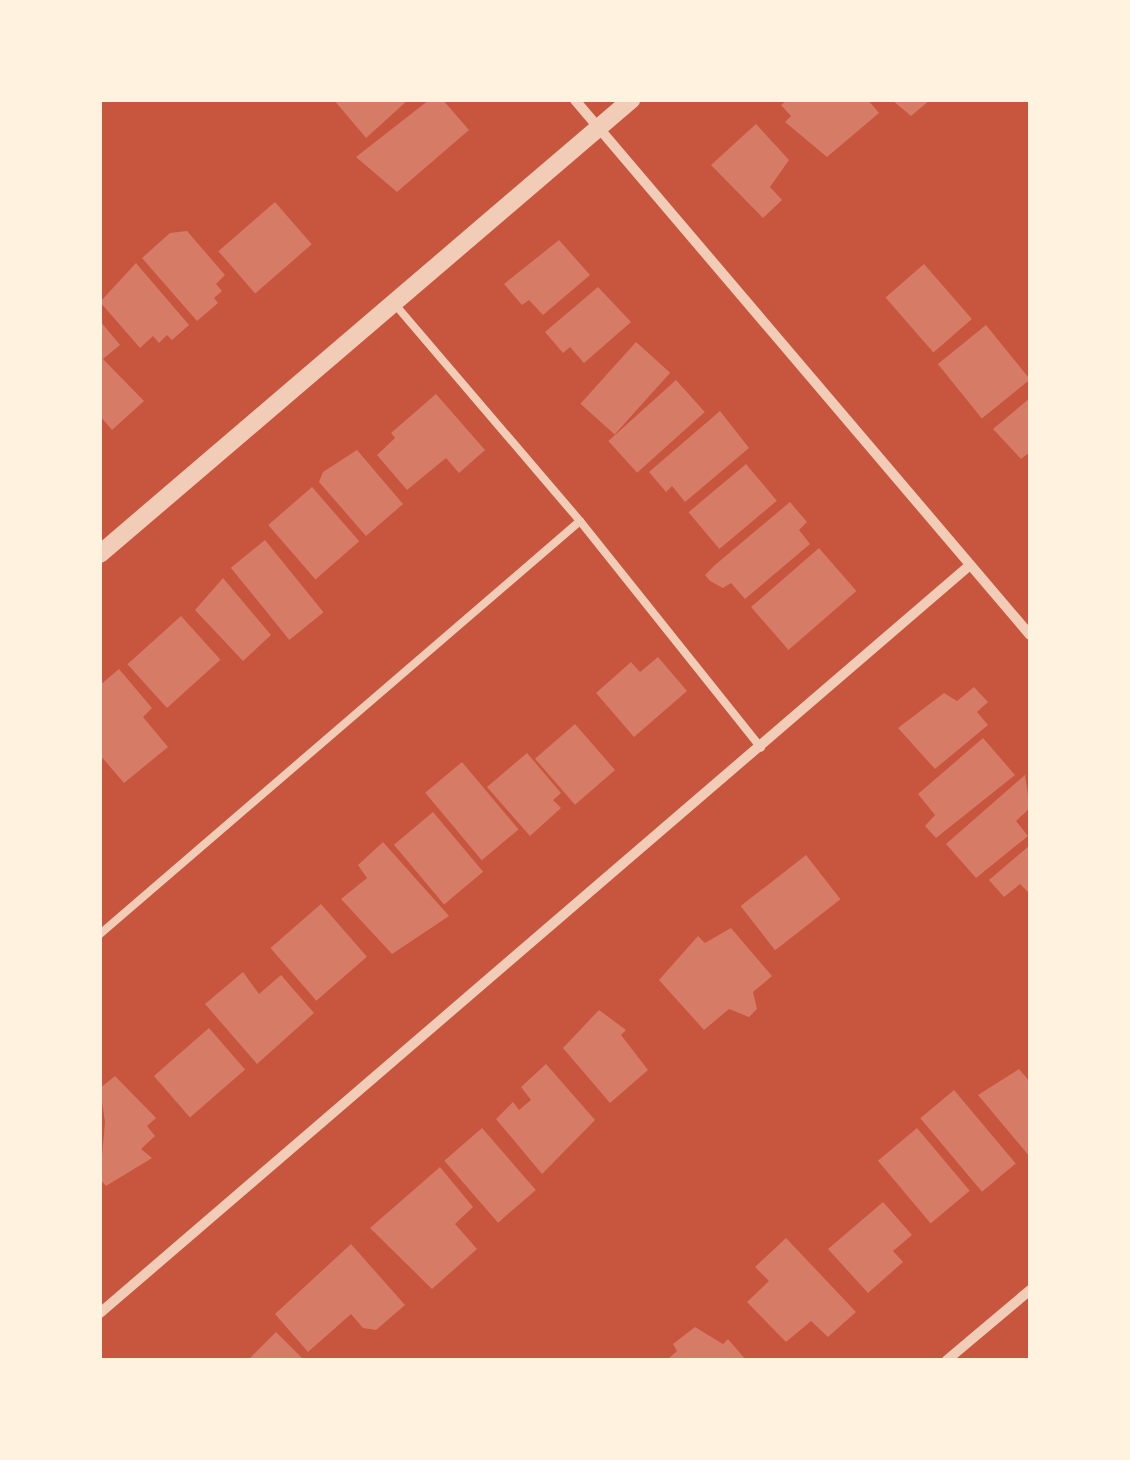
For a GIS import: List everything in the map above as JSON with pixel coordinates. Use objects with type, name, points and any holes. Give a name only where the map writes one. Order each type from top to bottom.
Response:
[{"type":"street","points":[[575,100],[1030,635]]},
{"type":"street","points":[[100,554],[630,100]]},
{"type":"street","points":[[100,1313],[762,750],[970,566]]},
{"type":"street","points":[[947,1360],[1030,1290]]},
{"type":"lane","points":[[394,303],[580,521],[762,750]]},
{"type":"lane","points":[[100,934],[580,521]]},
{"type":"building","points":[[334,100],[408,100],[366,138]]},
{"type":"building","points":[[429,100],[443,100],[469,130],[397,192],[356,157]]},
{"type":"building","points":[[787,100],[868,100],[879,113],[827,157],[785,122],[791,116],[781,105]]},
{"type":"building","points":[[892,100],[930,100],[911,116]]},
{"type":"building","points":[[756,124],[789,160],[770,187],[782,200],[763,218],[711,165]]},
{"type":"building","points":[[275,202],[312,244],[255,293],[218,251]]},
{"type":"building","points":[[187,231],[225,275],[216,284],[222,291],[214,298],[218,303],[197,321],[142,258],[170,233]]},
{"type":"building","points":[[559,240],[590,275],[543,315],[529,300],[522,305],[504,284]]},
{"type":"building","points":[[136,263],[189,325],[172,340],[167,335],[159,343],[153,336],[140,348],[100,302]]},
{"type":"building","points":[[924,264],[972,319],[933,353],[886,297]]},
{"type":"building","points":[[598,287],[631,322],[584,363],[570,347],[563,353],[545,332]]},
{"type":"building","points":[[100,321],[120,345],[103,359],[144,401],[112,430],[100,416]]},
{"type":"building","points":[[986,325],[1030,379],[982,418],[938,364]]},
{"type":"building","points":[[636,342],[670,373],[615,434],[580,404]]},
{"type":"building","points":[[676,380],[705,412],[637,473],[608,441]]},
{"type":"building","points":[[436,394],[485,450],[459,473],[446,458],[407,490],[377,455],[395,438],[391,433]]},
{"type":"building","points":[[1030,398],[1030,452],[1021,459],[993,429]]},
{"type":"building","points":[[720,411],[749,448],[685,502],[672,486],[666,492],[649,472]]},
{"type":"building","points":[[357,450],[403,504],[366,536],[319,482],[323,472]]},
{"type":"building","points":[[746,464],[777,501],[719,549],[689,512]]},
{"type":"building","points":[[312,487],[359,541],[315,579],[268,525]]},
{"type":"building","points":[[790,502],[807,522],[799,530],[810,544],[745,599],[731,583],[723,588],[710,581],[705,575],[715,565]]},
{"type":"building","points":[[265,540],[324,612],[289,640],[231,568]]},
{"type":"building","points":[[819,548],[856,591],[788,650],[751,607]]},
{"type":"building","points":[[223,578],[271,635],[243,661],[195,610]]},
{"type":"building","points":[[181,616],[220,660],[167,708],[127,664]]},
{"type":"building","points":[[658,657],[687,691],[634,737],[596,693],[631,662],[640,672]]},
{"type":"building","points":[[119,669],[152,708],[143,717],[168,747],[124,783],[100,755],[100,685]]},
{"type":"building","points":[[974,687],[988,702],[977,712],[988,725],[935,769],[898,728],[944,693],[957,701]]},
{"type":"building","points":[[575,724],[615,770],[575,805],[535,759]]},
{"type":"building","points":[[983,738],[1015,775],[936,838],[925,826],[935,815],[918,794]]},
{"type":"building","points":[[527,753],[561,793],[553,800],[561,808],[530,836],[487,787]]},
{"type":"building","points":[[462,762],[519,829],[482,860],[425,793]]},
{"type":"building","points":[[1025,775],[1030,808],[1016,821],[1028,836],[976,878],[946,844]]},
{"type":"building","points":[[433,812],[483,872],[444,905],[394,845]]},
{"type":"building","points":[[383,842],[449,916],[392,954],[341,899],[367,878],[358,865]]},
{"type":"building","points":[[1030,845],[1030,894],[1020,884],[1004,897],[989,880]]},
{"type":"building","points":[[806,855],[840,899],[775,950],[741,906]]},
{"type":"building","points":[[321,904],[367,957],[316,1001],[270,948]]},
{"type":"building","points":[[731,928],[772,976],[753,992],[757,1009],[749,1017],[729,1009],[704,1030],[659,980],[698,936],[705,943]]},
{"type":"building","points":[[243,972],[259,994],[281,975],[314,1013],[257,1064],[205,1004]]},
{"type":"building","points":[[599,1010],[626,1030],[621,1035],[648,1070],[610,1103],[563,1048]]},
{"type":"building","points":[[209,1028],[245,1070],[190,1117],[154,1076]]},
{"type":"building","points":[[546,1064],[595,1120],[542,1174],[496,1119],[513,1102],[519,1110],[531,1100],[521,1087]]},
{"type":"building","points":[[1019,1069],[1030,1082],[1030,1157],[978,1095]]},
{"type":"building","points":[[115,1076],[156,1118],[147,1126],[155,1136],[141,1149],[152,1158],[106,1186],[100,1179],[105,1122],[100,1088]]},
{"type":"building","points":[[954,1090],[1016,1164],[982,1192],[920,1118]]},
{"type":"building","points":[[482,1128],[536,1190],[498,1223],[444,1161]]},
{"type":"building","points":[[917,1128],[970,1191],[931,1224],[878,1161]]},
{"type":"building","points":[[440,1167],[473,1207],[455,1224],[477,1249],[432,1289],[370,1228]]},
{"type":"building","points":[[883,1202],[912,1235],[893,1251],[903,1262],[868,1293],[828,1249]]},
{"type":"building","points":[[786,1238],[856,1312],[828,1337],[811,1321],[786,1342],[747,1302],[769,1281],[755,1267]]},
{"type":"building","points":[[351,1244],[405,1305],[376,1330],[363,1328],[351,1314],[308,1352],[275,1314]]},
{"type":"building","points":[[695,1327],[723,1344],[728,1339],[746,1360],[667,1360],[677,1351],[673,1344]]},
{"type":"building","points":[[276,1332],[304,1360],[248,1360]]}]
